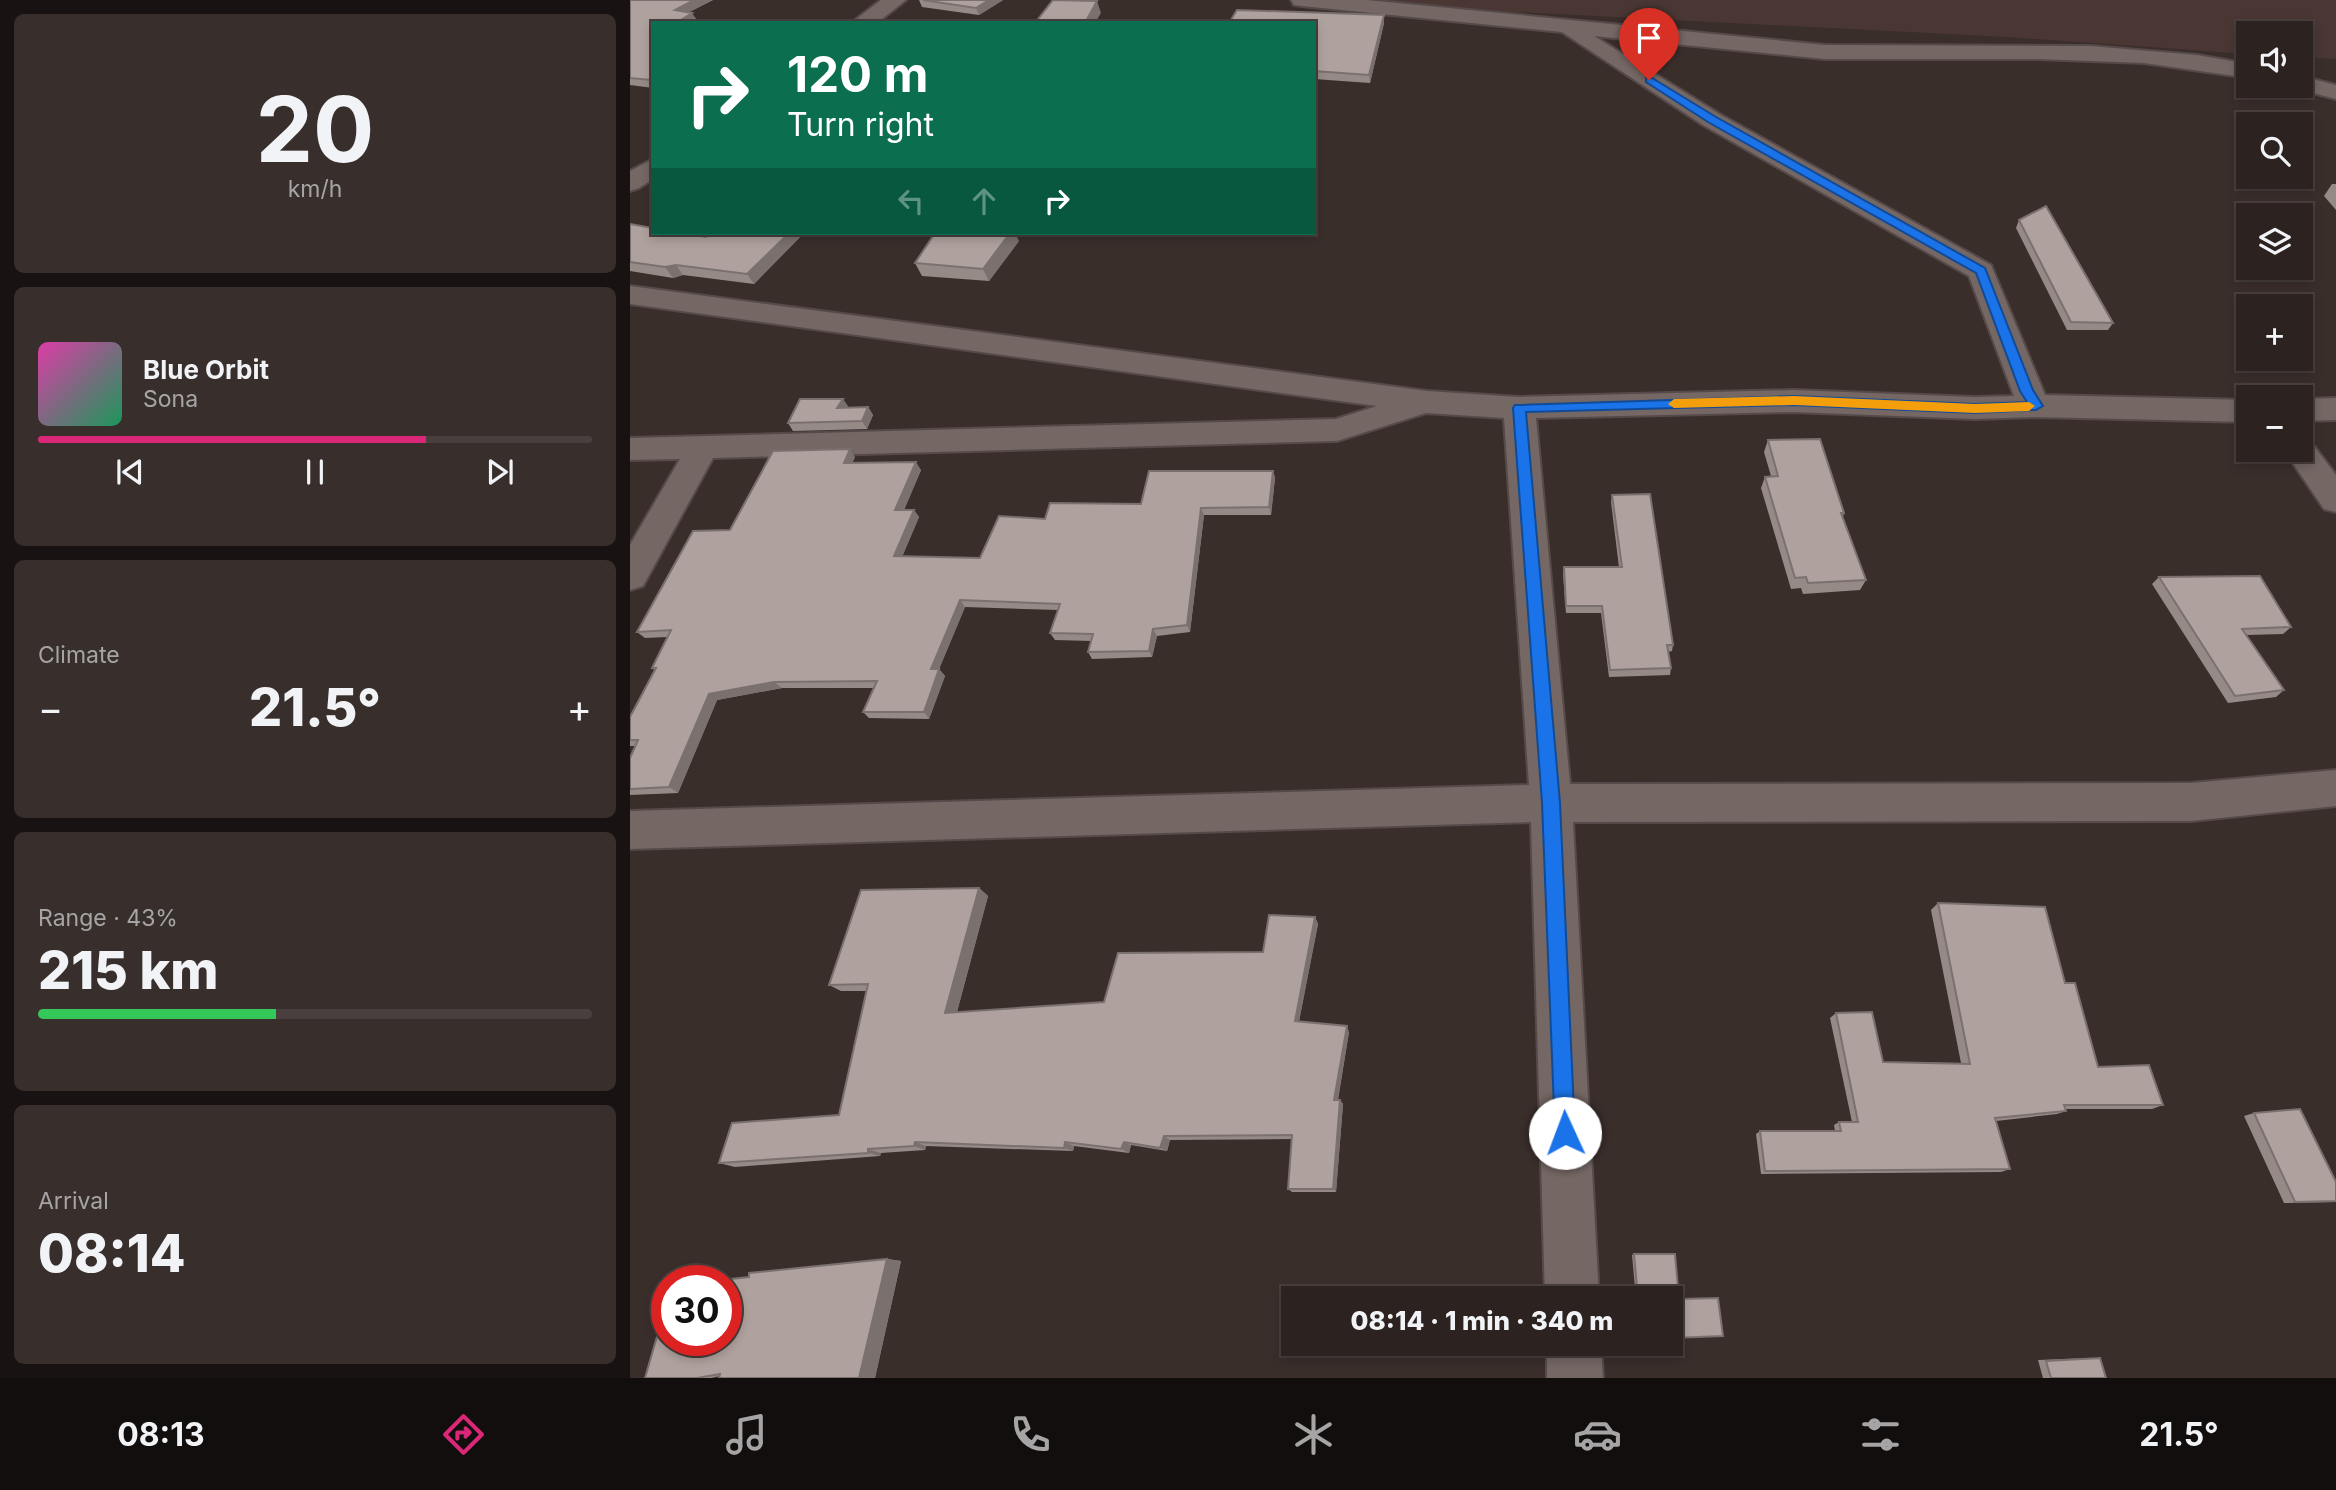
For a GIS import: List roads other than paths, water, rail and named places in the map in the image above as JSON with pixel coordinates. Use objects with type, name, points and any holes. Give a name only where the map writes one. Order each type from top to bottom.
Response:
[{"type":"street","points":[[865,21],[895,0]]},
{"type":"street","points":[[1302,0],[1825,52],[1898,56],[2054,54],[2150,57],[2236,68]]},
{"type":"street","points":[[1565,27],[1712,120],[1981,271],[2026,391],[2036,406]]},
{"type":"street","points":[[2313,86],[2336,92]]},
{"type":"street","points":[[630,183],[651,168]]},
{"type":"street","points":[[630,295],[1427,402],[1519,408],[1794,401],[1975,408],[2036,406],[2236,411]]},
{"type":"street","points":[[630,449],[1337,430],[1427,402]]},
{"type":"street","points":[[1519,408],[1551,803],[1571,1286]]},
{"type":"street","points":[[2313,410],[2336,410]]},
{"type":"street","points":[[630,576],[702,449]]},
{"type":"street","points":[[2309,462],[2336,500]]},
{"type":"street","points":[[630,830],[1551,803],[2192,802],[2336,788]]},
{"type":"street","points":[[1574,1356],[1575,1378]]}]
